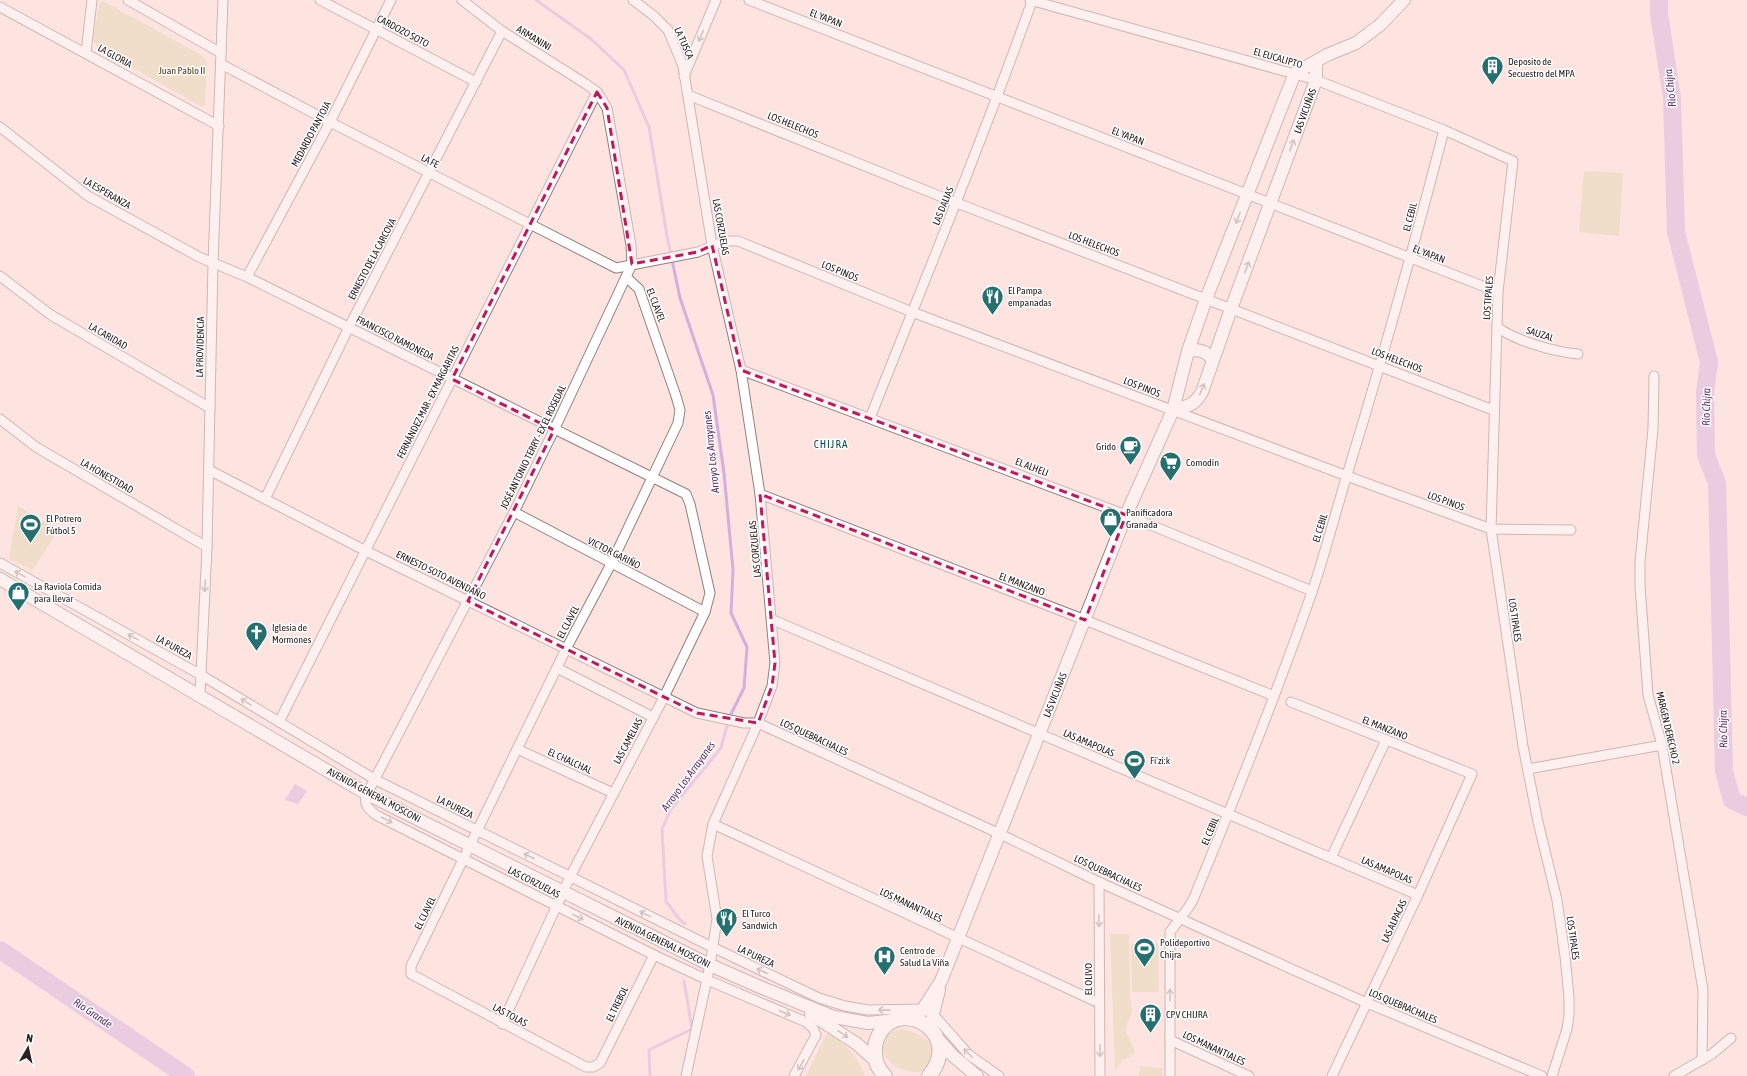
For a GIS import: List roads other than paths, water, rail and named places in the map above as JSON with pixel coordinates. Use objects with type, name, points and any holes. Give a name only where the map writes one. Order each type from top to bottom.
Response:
[{"type":"main road","points":[[879,1070],[874,1046],[877,1037],[883,1029],[891,1023],[907,1019],[923,1023],[934,1034],[940,1048],[939,1058],[935,1068],[929,1076]]},
{"type":"street","points":[[86,53],[92,0]]},
{"type":"street","points":[[128,0],[221,53]]},
{"type":"street","name":"LA PROVIDENCIA","points":[[200,695],[207,547],[213,263],[223,0]]},
{"type":"street","name":"CARDOZO SOTO","points":[[320,0],[476,82]]},
{"type":"street","name":"MEDARDO PANTOJA","points":[[247,277],[330,122],[391,0]]},
{"type":"street","name":"ARMANINI","points":[[462,0],[502,31],[556,64],[597,92]]},
{"type":"street","name":"LA TUSCA","points":[[633,0],[654,16],[668,30],[683,66],[691,108]]},
{"type":"street","points":[[684,76],[716,0]]},
{"type":"street","name":"EL YAPAN","points":[[749,0],[997,98],[1271,202],[1498,292]]},
{"type":"street","name":"LAS DALIAS","points":[[870,418],[957,203],[997,98],[1031,0]]},
{"type":"street","name":"EL EUCALIPTO","points":[[1031,0],[1316,80],[1444,130],[1513,161]]},
{"type":"street","points":[[1295,73],[1316,63],[1327,55],[1356,43],[1380,25],[1404,0]]},
{"type":"street","name":"LA GLORIA","points":[[0,7],[218,126]]},
{"type":"street","name":"ERNESTO DE LA CARCOVA","points":[[265,499],[349,327],[502,31]]},
{"type":"street","name":"LAS VICUÑAS","points":[[1173,410],[1189,406],[1197,400],[1316,80],[1316,63]]},
{"type":"street","name":"LA FE","points":[[221,64],[330,122],[616,268],[660,260]]},
{"type":"street","name":"LAS VICUÑAS","points":[[934,1034],[928,1011],[1040,734],[1126,515],[1173,410],[1188,351],[1206,299],[1295,73]]},
{"type":"street","name":"FERNÁNDEZ MAR - EX MARGARITAS","points":[[279,722],[597,92]]},
{"type":"street","name":"JOSÉ ANTONIO TERRY - EX EL ROSEDAL","points":[[367,794],[376,780],[514,512],[632,264],[631,245],[607,108],[597,92]]},
{"type":"street","name":"LOS HELECHOS","points":[[688,95],[957,203],[1494,410]]},
{"type":"street","name":"LAS CORZUELAS","points":[[686,1076],[710,965],[717,919],[706,856],[713,824],[758,723],[772,686],[776,663],[760,494],[741,370],[712,245],[691,108]]},
{"type":"street","name":"LA ESPERANZA","points":[[0,127],[88,196],[199,257],[213,263]]},
{"type":"street","name":"EL CEBIL","points":[[1170,1076],[1170,932],[1193,900],[1274,696],[1312,590],[1381,366],[1444,130]]},
{"type":"street","name":"LOS TIPALES","points":[[1513,161],[1498,292],[1491,529],[1528,769],[1538,822],[1557,900],[1565,956],[1569,997],[1567,1029],[1552,1076]]},
{"type":"street","name":"LOS PINOS","points":[[660,260],[698,252],[712,245],[725,241],[738,241],[912,312],[1491,529],[1571,530]]},
{"type":"street","name":"FRANCISCO RAMONEDA","points":[[213,263],[247,277],[652,478]]},
{"type":"street","name":"LA CARIDAD","points":[[0,276],[51,315],[210,408]]},
{"type":"street","name":"EL CLAVEL","points":[[411,974],[411,966],[566,649],[611,564],[678,423],[680,410],[674,389],[639,289],[626,277]]},
{"type":"street","name":"SAUZAL","points":[[1497,327],[1507,334],[1563,353],[1578,354]]},
{"type":"street","points":[[1188,351],[1200,350],[1206,352],[1213,360]]},
{"type":"street","name":"EL ALHELI","points":[[741,370],[1126,515],[1312,590]]},
{"type":"street","name":"MARGEN DERECHO 2","points":[[1654,376],[1653,428],[1640,562],[1640,586],[1648,695],[1662,745],[1703,990],[1702,1060]]},
{"type":"street","name":"LA HONESTIDAD","points":[[0,419],[36,447],[207,547]]},
{"type":"street","name":"ERNESTO SOTO AVENDAÑO","points":[[209,470],[366,551],[664,697]]},
{"type":"street","name":"LAS CAMELIAS","points":[[502,1024],[570,877],[664,697],[706,612],[710,593],[690,504],[686,494],[652,478]]},
{"type":"street","name":"EL MANZANO","points":[[760,494],[1085,620],[1274,696]]},
{"type":"street","name":"VICTOR GARIÑO","points":[[514,512],[611,564],[706,612]]},
{"type":"street","name":"LA PUREZA","points":[[0,563],[201,675],[376,780],[712,947],[819,998],[845,1006],[868,1010],[928,1011]]},
{"type":"street","name":"AVENIDA GENERAL MOSCONI","points":[[0,579],[367,794],[563,893],[710,965],[760,987]]},
{"type":"street","name":"LAS AMAPOLAS","points":[[772,620],[1418,895]]},
{"type":"street","points":[[557,668],[653,717]]},
{"type":"street","name":"LOS QUEBRACHALES","points":[[664,697],[697,713],[744,723],[758,723],[1000,834],[1099,882],[1367,1003],[1542,1076]]},
{"type":"street","name":"EL MANZANO","points":[[1291,702],[1472,774]]},
{"type":"street","points":[[1331,858],[1386,740]]},
{"type":"street","points":[[1528,769],[1662,745]]},
{"type":"street","name":"EL CHALCHAL","points":[[517,749],[613,794]]},
{"type":"street","name":"LAS ALPACAS","points":[[1332,1076],[1418,895],[1472,774]]},
{"type":"street","name":"LAS CORZUELAS","points":[[367,794],[364,800],[367,808],[376,815],[654,955],[706,980],[806,1022],[813,1028],[816,1035],[794,1076]]},
{"type":"street","name":"LOS MANANTIALES","points":[[713,824],[1099,1004]]},
{"type":"street","name":"EL OLIVO","points":[[1099,882],[1100,1076]]},
{"type":"street","name":"EL TREBOL","points":[[600,1063],[654,955]]},
{"type":"street","name":"LAS TOLAS","points":[[411,974],[502,1024],[586,1067],[594,1067],[600,1063]]},
{"type":"street","points":[[760,987],[834,1017],[868,1023],[907,1019],[928,1011],[969,1055],[999,1076]]},
{"type":"street","points":[[760,987],[820,1019],[857,1044],[879,1070]]},
{"type":"street","points":[[934,1034],[952,1055],[976,1076]]},
{"type":"street","points":[[1674,1076],[1712,1054],[1730,1038]]},
{"type":"street","name":"LOS MANANTIALES","points":[[1170,1040],[1249,1076]]},
{"type":"waterway","name":"Arroyo Los Arrayanes","points":[[536,0],[591,39],[624,70],[649,127],[667,236],[680,298],[713,395],[724,473],[733,570],[731,613],[747,647],[744,688],[729,718],[721,748],[671,809],[662,829],[666,901],[679,919],[685,924]]},
{"type":"waterway","name":"Río Chijra","points":[[1659,0],[1659,14],[1672,98],[1676,232],[1709,362],[1705,392],[1706,455],[1717,483],[1724,771],[1732,800],[1747,807]]},
{"type":"waterway","name":"Río Grande","points":[[0,950],[186,1076]]},
{"type":"waterway","name":"Arroyo Los Arrayanes","points":[[650,1076],[649,1050],[692,1029],[684,981]]},
{"type":"place","name":"Deposito de Secuestro del MPA","points":[[1492,86]]},
{"type":"place","name":"El Pampa empanadas","points":[[992,316]]},
{"type":"place","name":"Grido","points":[[1131,466]]},
{"type":"place","name":"Comodín","points":[[1171,482]]},
{"type":"place","name":"Panificadora Granada","points":[[1110,538]]},
{"type":"place","name":"El Potrero Fútbol 5","points":[[30,544]]},
{"type":"place","name":"La Raviola Comida para llevar","points":[[18,612]]},
{"type":"place","name":"Iglesia de Mormones","points":[[256,652]]},
{"type":"place","name":"Fi'zi:k","points":[[1134,780]]},
{"type":"place","name":"El Turco Sandwich","points":[[727,938]]},
{"type":"place","name":"Polideportivo Chijra","points":[[1145,968]]},
{"type":"place","name":"Centro de Salud La Viña","points":[[885,976]]},
{"type":"place","name":"CPV CHIJRA","points":[[1150,1034]]},
{"type":"district","name":"CHIJRA","points":[[831,444]]},
{"type":"park label","name":"Juan Pablo II","points":[[182,70]]}]
